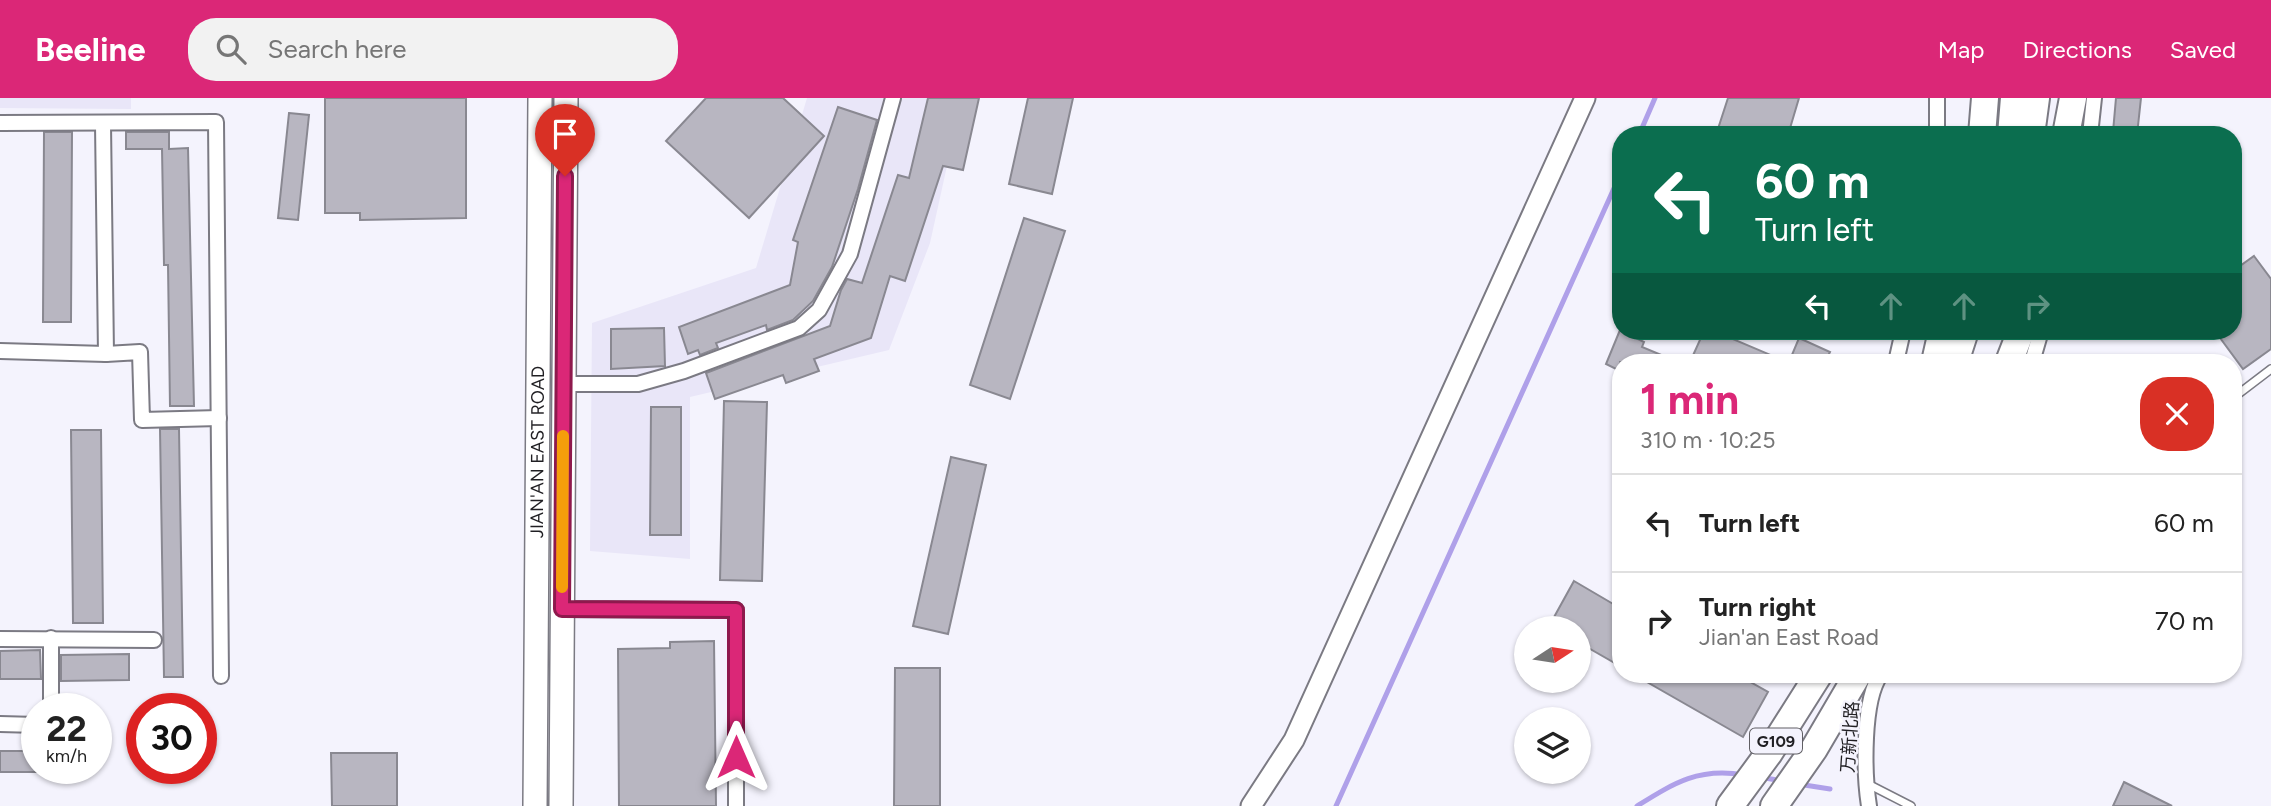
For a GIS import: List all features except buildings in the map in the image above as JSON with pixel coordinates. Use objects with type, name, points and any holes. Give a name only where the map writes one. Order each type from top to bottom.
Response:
[{"type":"highway","points":[[1983,126],[1985,98]]},
{"type":"highway","points":[[2012,126],[2014,98]]},
{"type":"highway","points":[[2032,126],[2036,98]]},
{"type":"highway","points":[[2068,126],[2073,98]]},
{"type":"highway","name":"G109","points":[[1730,806],[1769,753],[1813,683]]},
{"type":"highway","name":"G109","points":[[1774,806],[1820,740],[1853,683]]},
{"type":"main road","name":"JIAN'AN EAST ROAD","points":[[535,806],[540,98]]},
{"type":"main road","name":"JIAN'AN EAST ROAD","points":[[561,806],[566,98]]},
{"type":"main road","points":[[1251,806],[1294,740],[1584,98]]},
{"type":"street","points":[[564,384],[638,384],[684,371],[799,328],[819,310],[850,254],[893,98]]},
{"type":"street","points":[[1937,98],[1937,126]]},
{"type":"street","points":[[2091,126],[2094,98]]},
{"type":"street","points":[[0,123],[216,122],[221,676]]},
{"type":"street","points":[[103,124],[106,354]]},
{"type":"street","points":[[0,351],[106,354],[140,352],[142,420],[219,418]]},
{"type":"street","points":[[562,609],[736,610],[736,806]]},
{"type":"street","points":[[51,638],[51,693]]},
{"type":"street","points":[[0,639],[154,640]]},
{"type":"street","name":"万新北路","points":[[1870,806],[1866,782],[1866,740],[1875,683]]},
{"type":"street","points":[[0,724],[21,725]]},
{"type":"lane","points":[[2242,391],[2271,369]]},
{"type":"lane","points":[[1866,782],[1910,806]]},
{"type":"shaded area","points":[[0,98],[131,98],[131,109],[0,108]]},
{"type":"shaded area","points":[[807,98],[962,98],[930,243],[889,350],[690,397],[690,559],[590,551],[592,323],[756,268]]},
{"type":"waterway","points":[[1643,126],[1655,98]]},
{"type":"waterway","points":[[1336,806],[1612,193]]},
{"type":"waterway","points":[[1637,806],[1675,784],[1700,775],[1744,775]]},
{"type":"waterway","points":[[1760,777],[1782,781]]},
{"type":"waterway","points":[[1798,784],[1830,789]]},
{"type":"slow traffic","points":[[562,587],[563,436]]},
{"type":"route","points":[[565,176],[562,609],[736,610],[736,757]]}]
